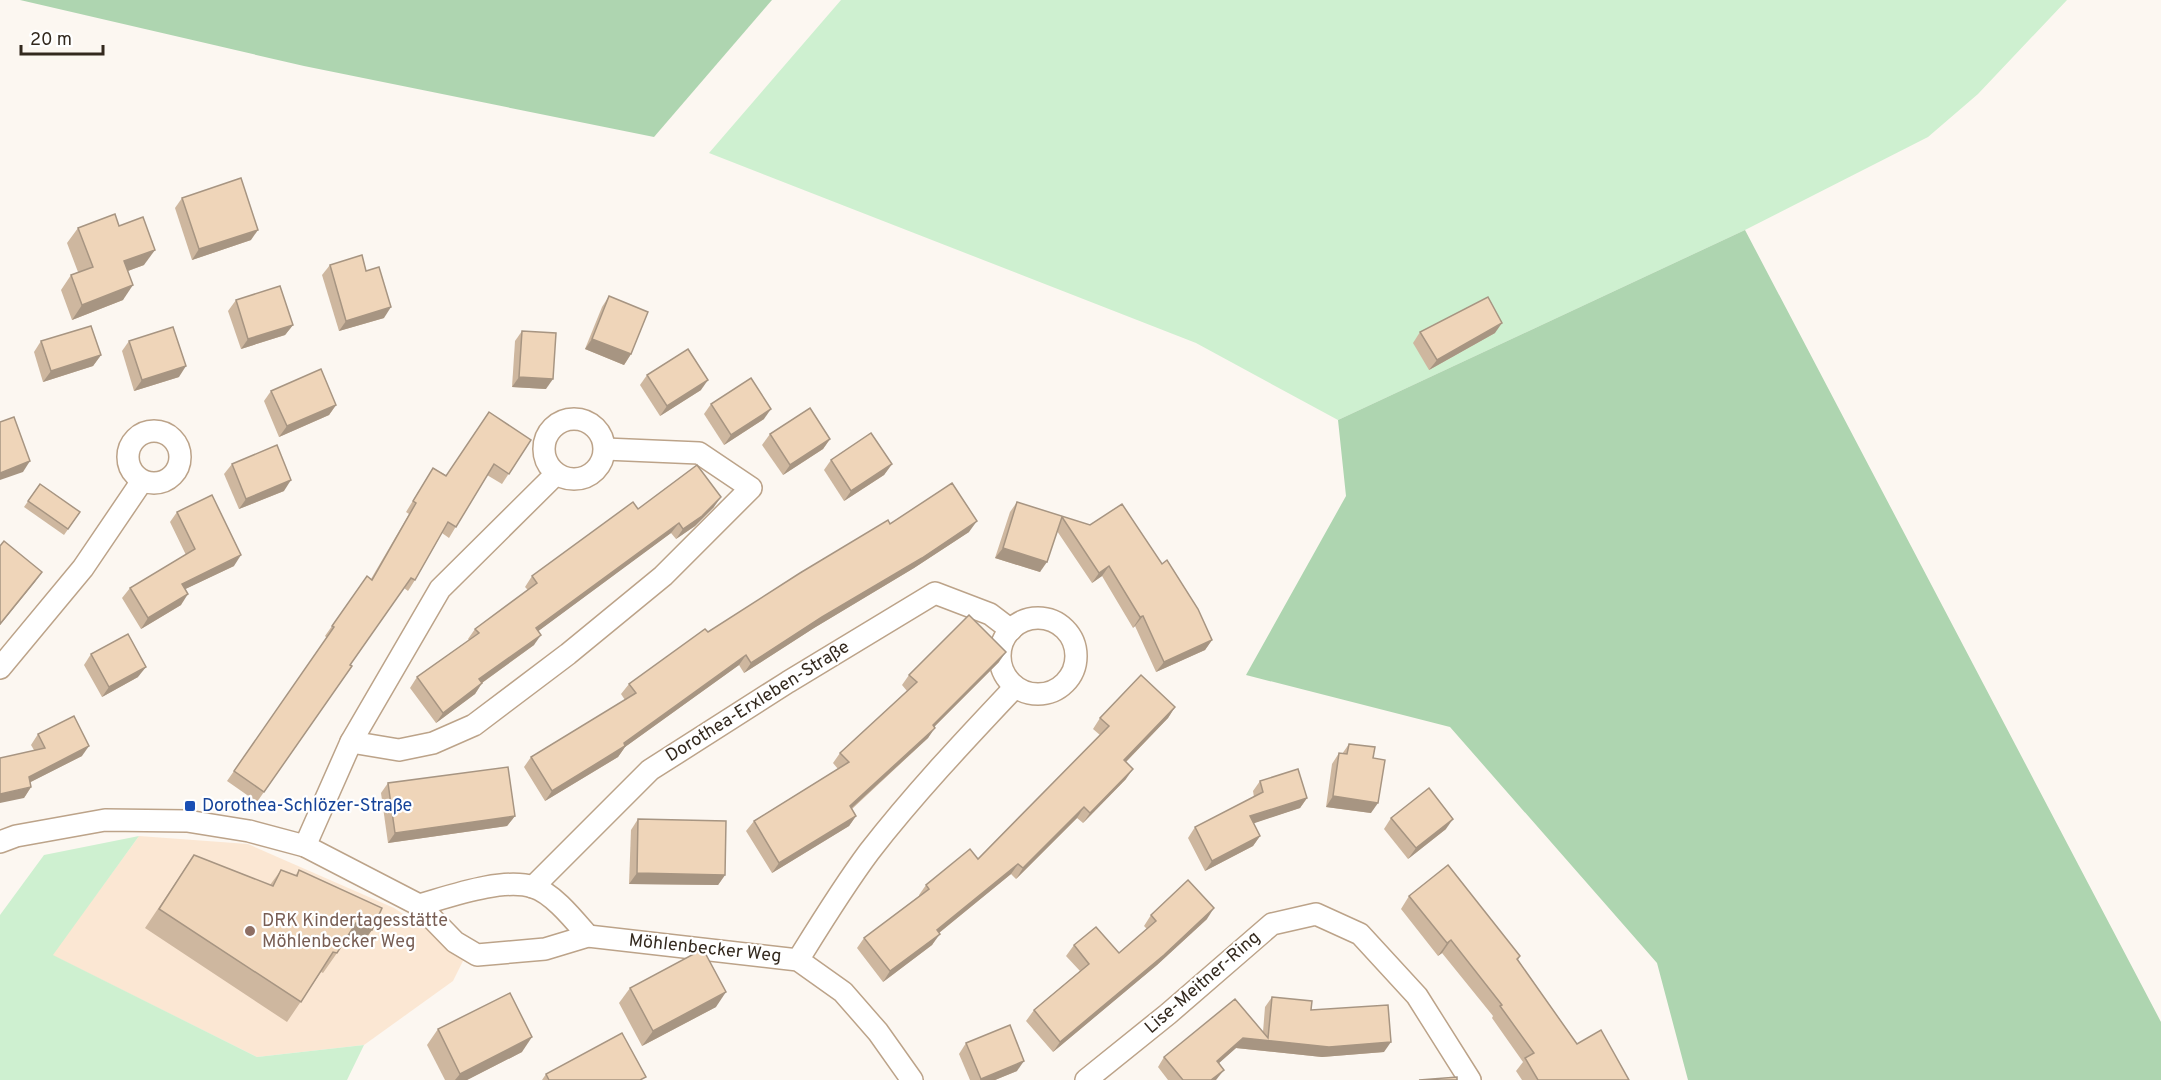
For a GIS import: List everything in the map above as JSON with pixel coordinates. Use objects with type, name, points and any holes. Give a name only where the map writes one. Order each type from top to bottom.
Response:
[{"type":"street","points":[[572,418],[592,424],[599,431],[605,449],[603,459],[592,474],[574,480],[556,474],[548,466],[543,446],[546,436],[553,427],[561,421],[572,418]]},
{"type":"street","points":[[351,742],[399,750],[433,743],[474,725],[568,654],[663,576],[751,488],[699,453],[605,449]]},
{"type":"street","points":[[305,846],[351,742],[440,589],[556,474]]},
{"type":"street","points":[[0,668],[83,568],[142,481]]},
{"type":"street","name":"Dorothea-Erxleben-Straße","points":[[533,887],[650,770],[788,682],[935,593],[990,615],[1011,630]]},
{"type":"street","points":[[1034,618],[1053,621],[1068,632],[1075,644],[1077,656],[1068,681],[1047,694],[1034,694],[1016,687],[1005,675],[1001,664],[1000,652],[1011,630],[1021,622],[1034,618]]},
{"type":"street","points":[[798,960],[832,904],[870,851],[935,772],[1016,687]]},
{"type":"street","name":"Möhlenbecker Weg","points":[[0,842],[15,836],[105,820],[187,820],[249,831],[305,846],[418,905],[455,942],[477,955],[545,949],[588,936],[798,960],[843,992],[878,1032],[912,1080]]},
{"type":"street","points":[[418,905],[474,889],[507,885],[533,887],[560,905],[588,936]]},
{"type":"street","name":"Lise-Meitner-Ring","points":[[1086,1080],[1168,1014],[1272,924],[1316,914],[1360,934],[1418,996],[1470,1080]]},
{"type":"shaded area","name":"DRK Kindertagesstätte Möhlenbecker Weg","points":[[139,836],[248,844],[394,908],[466,955],[453,981],[364,1045],[257,1057],[52,955]]},
{"type":"green space","points":[[20,0],[772,0],[654,137],[304,66]]},
{"type":"green space","points":[[841,0],[2067,0],[1978,94],[1928,137],[1745,230],[1338,420],[1196,343],[709,153]]},
{"type":"green space","points":[[1745,230],[2161,1022],[2161,1080],[1688,1080],[1657,963],[1450,727],[1246,675],[1346,496],[1338,420]]},
{"type":"green space","points":[[139,836],[53,955],[257,1057],[364,1045],[347,1080],[0,1080],[0,915],[44,855]]},
{"type":"building","points":[[241,178],[258,230],[199,249],[182,198]]},
{"type":"building","points":[[115,214],[119,226],[143,217],[155,250],[124,261],[133,285],[82,305],[71,275],[93,267],[78,228]]},
{"type":"building","points":[[362,255],[366,271],[379,267],[391,307],[346,321],[330,265]]},
{"type":"building","points":[[280,286],[293,325],[248,339],[236,300]]},
{"type":"building","points":[[609,296],[648,312],[631,354],[592,339]]},
{"type":"building","points":[[1488,297],[1502,323],[1437,360],[1420,332]]},
{"type":"building","points":[[91,326],[101,355],[51,371],[41,341]]},
{"type":"building","points":[[173,327],[186,366],[142,380],[129,341]]},
{"type":"building","points":[[522,331],[556,333],[553,379],[519,377]]},
{"type":"building","points":[[688,349],[708,380],[667,406],[647,375]]},
{"type":"building","points":[[321,369],[336,405],[287,426],[271,391]]},
{"type":"building","points":[[751,378],[771,409],[731,435],[711,404]]},
{"type":"building","points":[[810,408],[830,439],[790,465],[770,434]]},
{"type":"building","points":[[489,412],[531,440],[509,474],[494,464],[456,527],[448,522],[415,580],[411,578],[264,792],[234,771],[367,576],[372,580],[416,503],[413,501],[433,468],[446,476]]},
{"type":"building","points":[[14,417],[30,461],[0,473],[0,422]]},
{"type":"building","points":[[871,433],[892,464],[851,491],[831,460]]},
{"type":"building","points":[[277,445],[291,480],[246,499],[232,464]]},
{"type":"building","points":[[697,465],[721,497],[702,516],[683,529],[679,523],[536,628],[541,635],[479,679],[482,683],[443,713],[417,677],[479,633],[475,629],[537,583],[532,576],[633,502],[638,509]]},
{"type":"building","points":[[952,483],[977,521],[922,558],[822,617],[751,663],[746,655],[624,743],[625,746],[552,791],[531,757],[636,693],[629,684],[705,629],[708,632],[888,520],[890,524]]},
{"type":"building","points":[[40,484],[80,512],[68,529],[28,501]]},
{"type":"building","points":[[212,495],[241,555],[182,584],[188,594],[148,618],[130,588],[195,549],[177,512]]},
{"type":"building","points":[[1017,502],[1090,525],[1122,504],[1162,564],[1167,560],[1198,609],[1212,640],[1164,662],[1143,616],[1140,617],[1109,566],[1099,573],[1062,517],[1047,562],[1003,548]]},
{"type":"building","points":[[4,541],[42,572],[0,624],[0,546]]},
{"type":"building","points":[[969,615],[1006,652],[933,725],[935,728],[850,806],[856,816],[779,863],[754,821],[849,762],[840,753],[917,682],[909,675]]},
{"type":"building","points":[[128,634],[146,667],[109,687],[91,654]]},
{"type":"building","points":[[1141,675],[1175,707],[1124,760],[1133,769],[1090,813],[1084,807],[1023,868],[1018,864],[937,930],[940,934],[890,971],[864,938],[929,889],[926,885],[970,849],[978,859],[1109,726],[1100,718]]},
{"type":"building","points":[[74,716],[89,746],[29,777],[31,787],[0,794],[0,758],[45,748],[38,734]]},
{"type":"building","points":[[1349,744],[1375,747],[1373,758],[1385,760],[1378,803],[1333,796],[1339,753],[1347,754]]},
{"type":"building","points":[[508,767],[515,816],[395,833],[388,783]]},
{"type":"building","points":[[1298,769],[1307,798],[1250,816],[1260,836],[1212,861],[1195,827],[1263,792],[1260,781]]},
{"type":"building","points":[[1429,788],[1453,819],[1416,848],[1391,818]]},
{"type":"building","points":[[638,819],[726,821],[725,875],[637,873]]},
{"type":"building","points":[[194,855],[273,886],[281,870],[297,876],[299,870],[382,908],[372,930],[356,923],[337,953],[333,952],[301,1002],[159,909]]},
{"type":"building","points":[[1448,865],[1520,956],[1517,959],[1577,1044],[1601,1030],[1629,1080],[1538,1080],[1525,1058],[1534,1053],[1500,1006],[1502,1005],[1451,940],[1447,943],[1409,896]]},
{"type":"building","points":[[1188,880],[1214,908],[1164,955],[1060,1042],[1034,1010],[1089,964],[1074,945],[1096,927],[1119,953],[1156,921],[1151,915]]},
{"type":"building","points":[[703,949],[726,992],[653,1031],[630,988]]},
{"type":"building","points":[[510,993],[532,1037],[460,1074],[438,1029]]},
{"type":"building","points":[[1272,997],[1312,1001],[1311,1010],[1388,1005],[1391,1042],[1329,1047],[1243,1038],[1217,1061],[1224,1070],[1211,1080],[1183,1080],[1164,1057],[1235,999],[1268,1038]]},
{"type":"building","points":[[1010,1025],[1024,1061],[981,1079],[966,1043]]},
{"type":"building","points":[[622,1033],[646,1077],[640,1080],[549,1080],[546,1074]]},
{"type":"building","points":[[1457,1077],[1457,1080],[1419,1080]]},
{"type":"place","name":"Dorothea-Schlözer-Straße","points":[[190,806]]},
{"type":"place","name":"DRK Kindertagesstätte Möhlenbecker Weg","points":[[250,931]]}]
